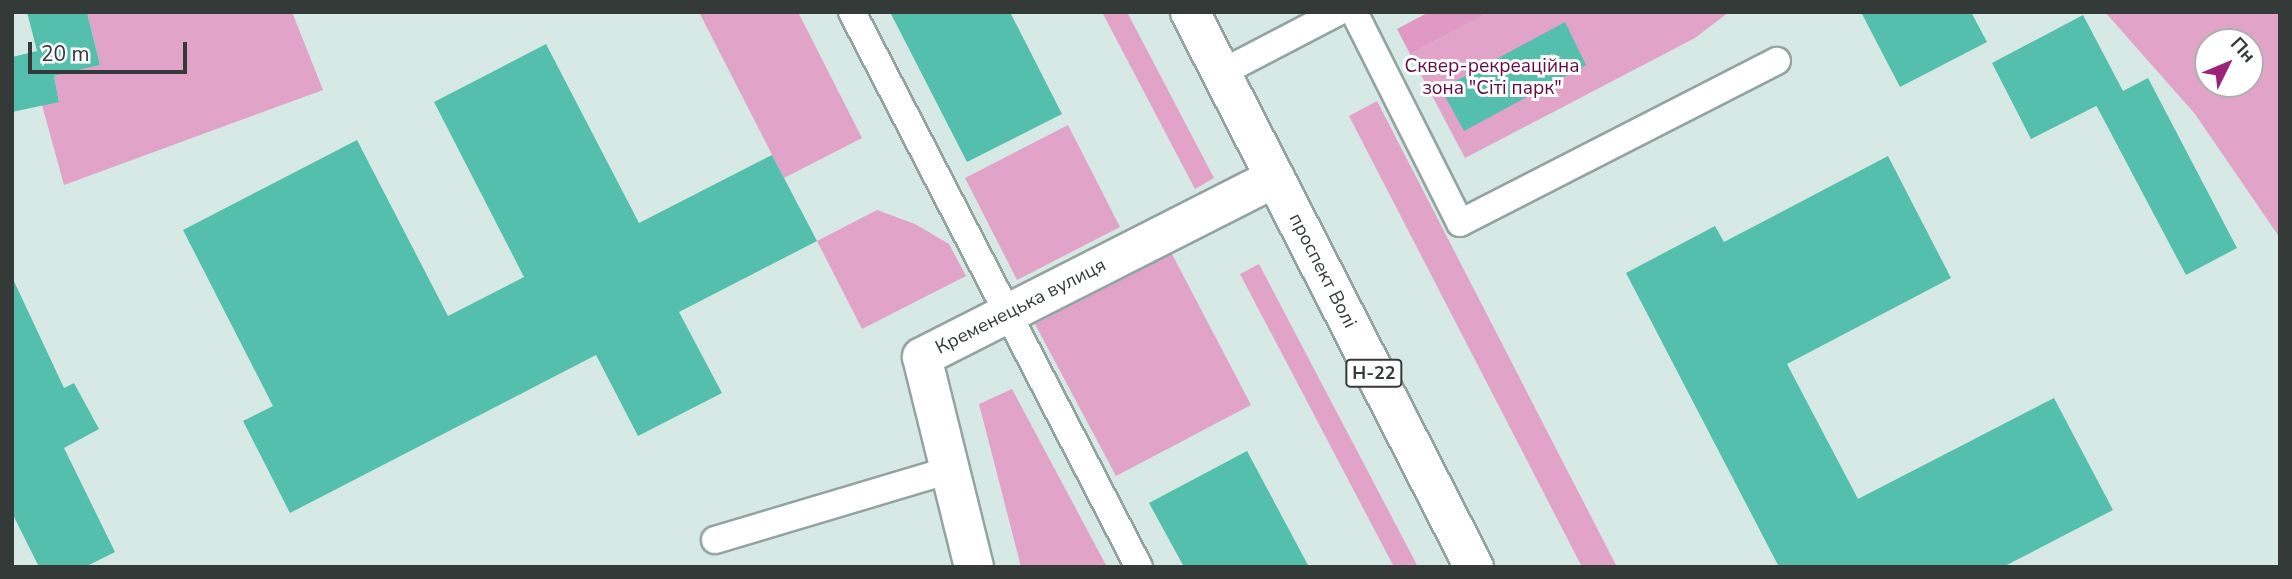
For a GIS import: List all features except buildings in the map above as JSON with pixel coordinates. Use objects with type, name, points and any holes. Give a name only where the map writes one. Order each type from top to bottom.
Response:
[{"type":"main road","name":"проспект Волі","points":[[1189,12],[1474,567]]},
{"type":"main road","name":"Кременецька вулиця","points":[[974,567],[922,357],[1275,178]]},
{"type":"lane","points":[[852,12],[1139,567]]},
{"type":"lane","points":[[1221,73],[1338,12]]},
{"type":"lane","points":[[1354,12],[1460,223],[1777,61]]},
{"type":"lane","points":[[715,540],[950,470]]},
{"type":"green space","points":[[87,12],[292,12],[323,90],[64,185],[42,105],[59,101],[54,76],[100,65]]},
{"type":"green space","points":[[699,12],[798,12],[862,138],[784,178]]},
{"type":"green space","points":[[1102,12],[1127,12],[1214,178],[1195,189]]},
{"type":"green space","name":"Сквер-рекреаційна зона \"Сіті парк\"","points":[[1490,12],[1729,12],[1695,38],[1465,158],[1410,54]]},
{"type":"green space","points":[[2105,12],[2280,12],[2280,238],[2195,114]]},
{"type":"green space","points":[[1377,101],[1617,567],[1582,567],[1349,116]]},
{"type":"green space","points":[[1068,125],[1120,227],[1017,280],[965,178]]},
{"type":"green space","points":[[877,210],[915,224],[949,244],[966,276],[862,329],[817,241]]},
{"type":"green space","points":[[1172,254],[1251,405],[1116,476],[1035,324]]},
{"type":"green space","points":[[1259,264],[1418,567],[1394,567],[1240,274]]},
{"type":"green space","points":[[1012,389],[1107,567],[1021,567],[979,404]]},
{"type":"shaded area","points":[[1429,12],[1490,12],[1410,54],[1397,29]]}]
